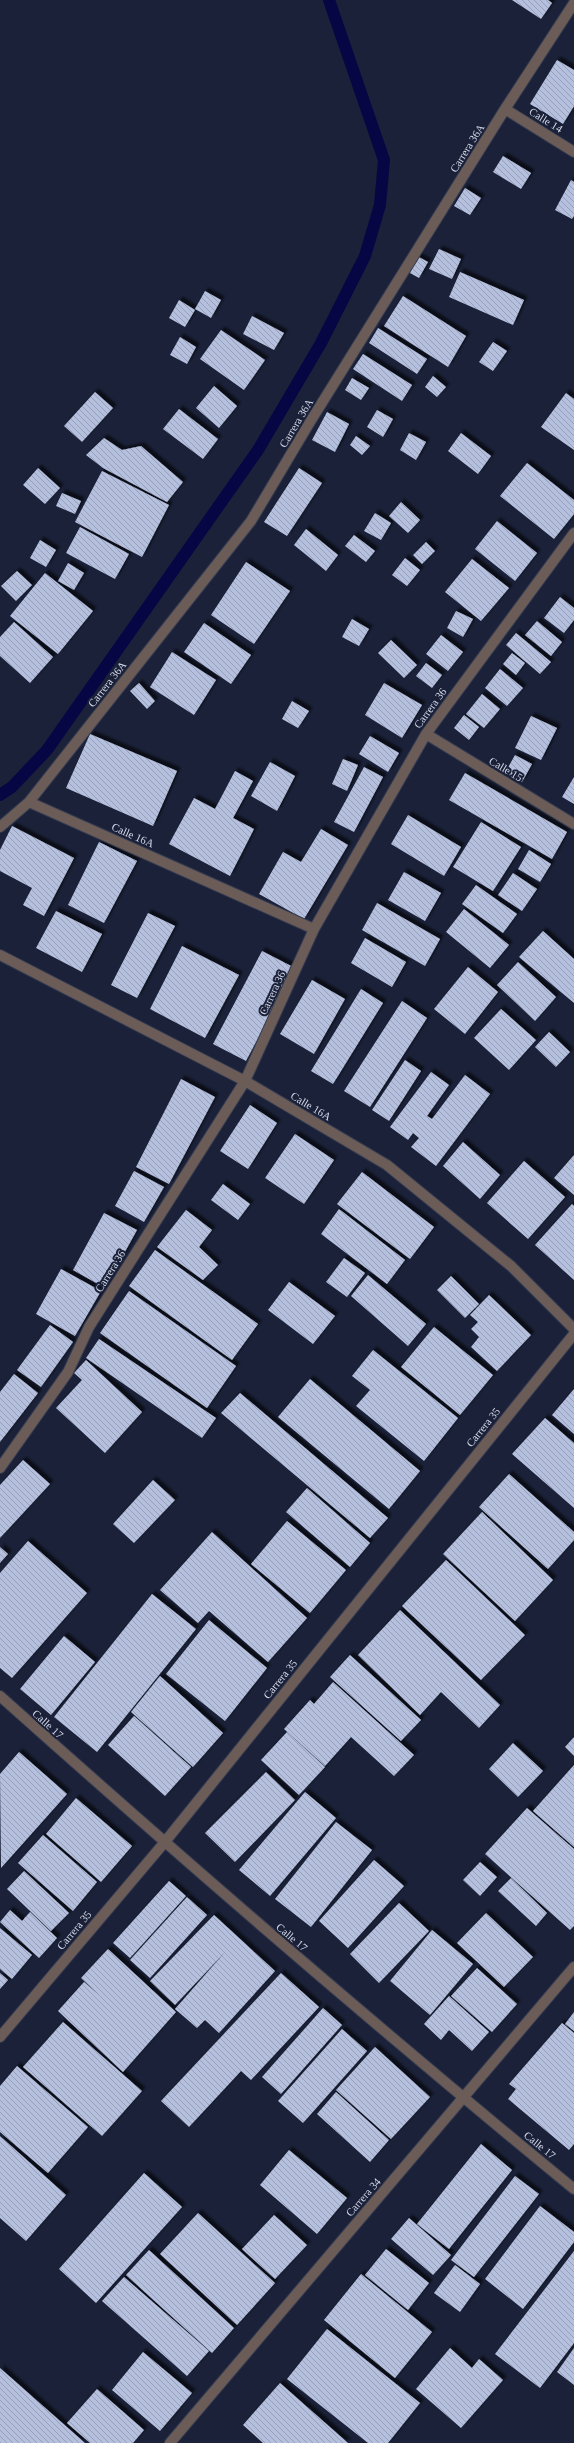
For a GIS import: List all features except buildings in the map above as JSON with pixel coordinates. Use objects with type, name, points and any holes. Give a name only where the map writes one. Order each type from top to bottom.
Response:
[{"type":"street","name":"Carrera 36A","points":[[0,827],[29,802],[251,520],[310,422],[505,108],[574,3]]},
{"type":"street","name":"Calle 14","points":[[505,108],[574,152]]},
{"type":"street","name":"Carrera 36","points":[[0,1468],[68,1372],[89,1327],[245,1080],[314,929],[426,734],[574,533]]},
{"type":"street","name":"Calle 15","points":[[426,734],[574,824]]},
{"type":"street","name":"Calle 16A","points":[[29,802],[314,929]]},
{"type":"street","name":"Calle 16A","points":[[0,955],[245,1080],[387,1165],[511,1266],[574,1329]]},
{"type":"street","name":"Carrera 35","points":[[0,2037],[164,1842],[574,1334]]},
{"type":"street","name":"Calle 17","points":[[0,1696],[164,1842],[464,2099],[574,2189]]},
{"type":"street","name":"Carrera 34","points":[[170,2443],[464,2099],[574,1967]]},
{"type":"waterway","points":[[0,795],[12,787],[47,750],[258,450],[321,343],[365,256],[380,205],[384,160],[329,0]]}]
